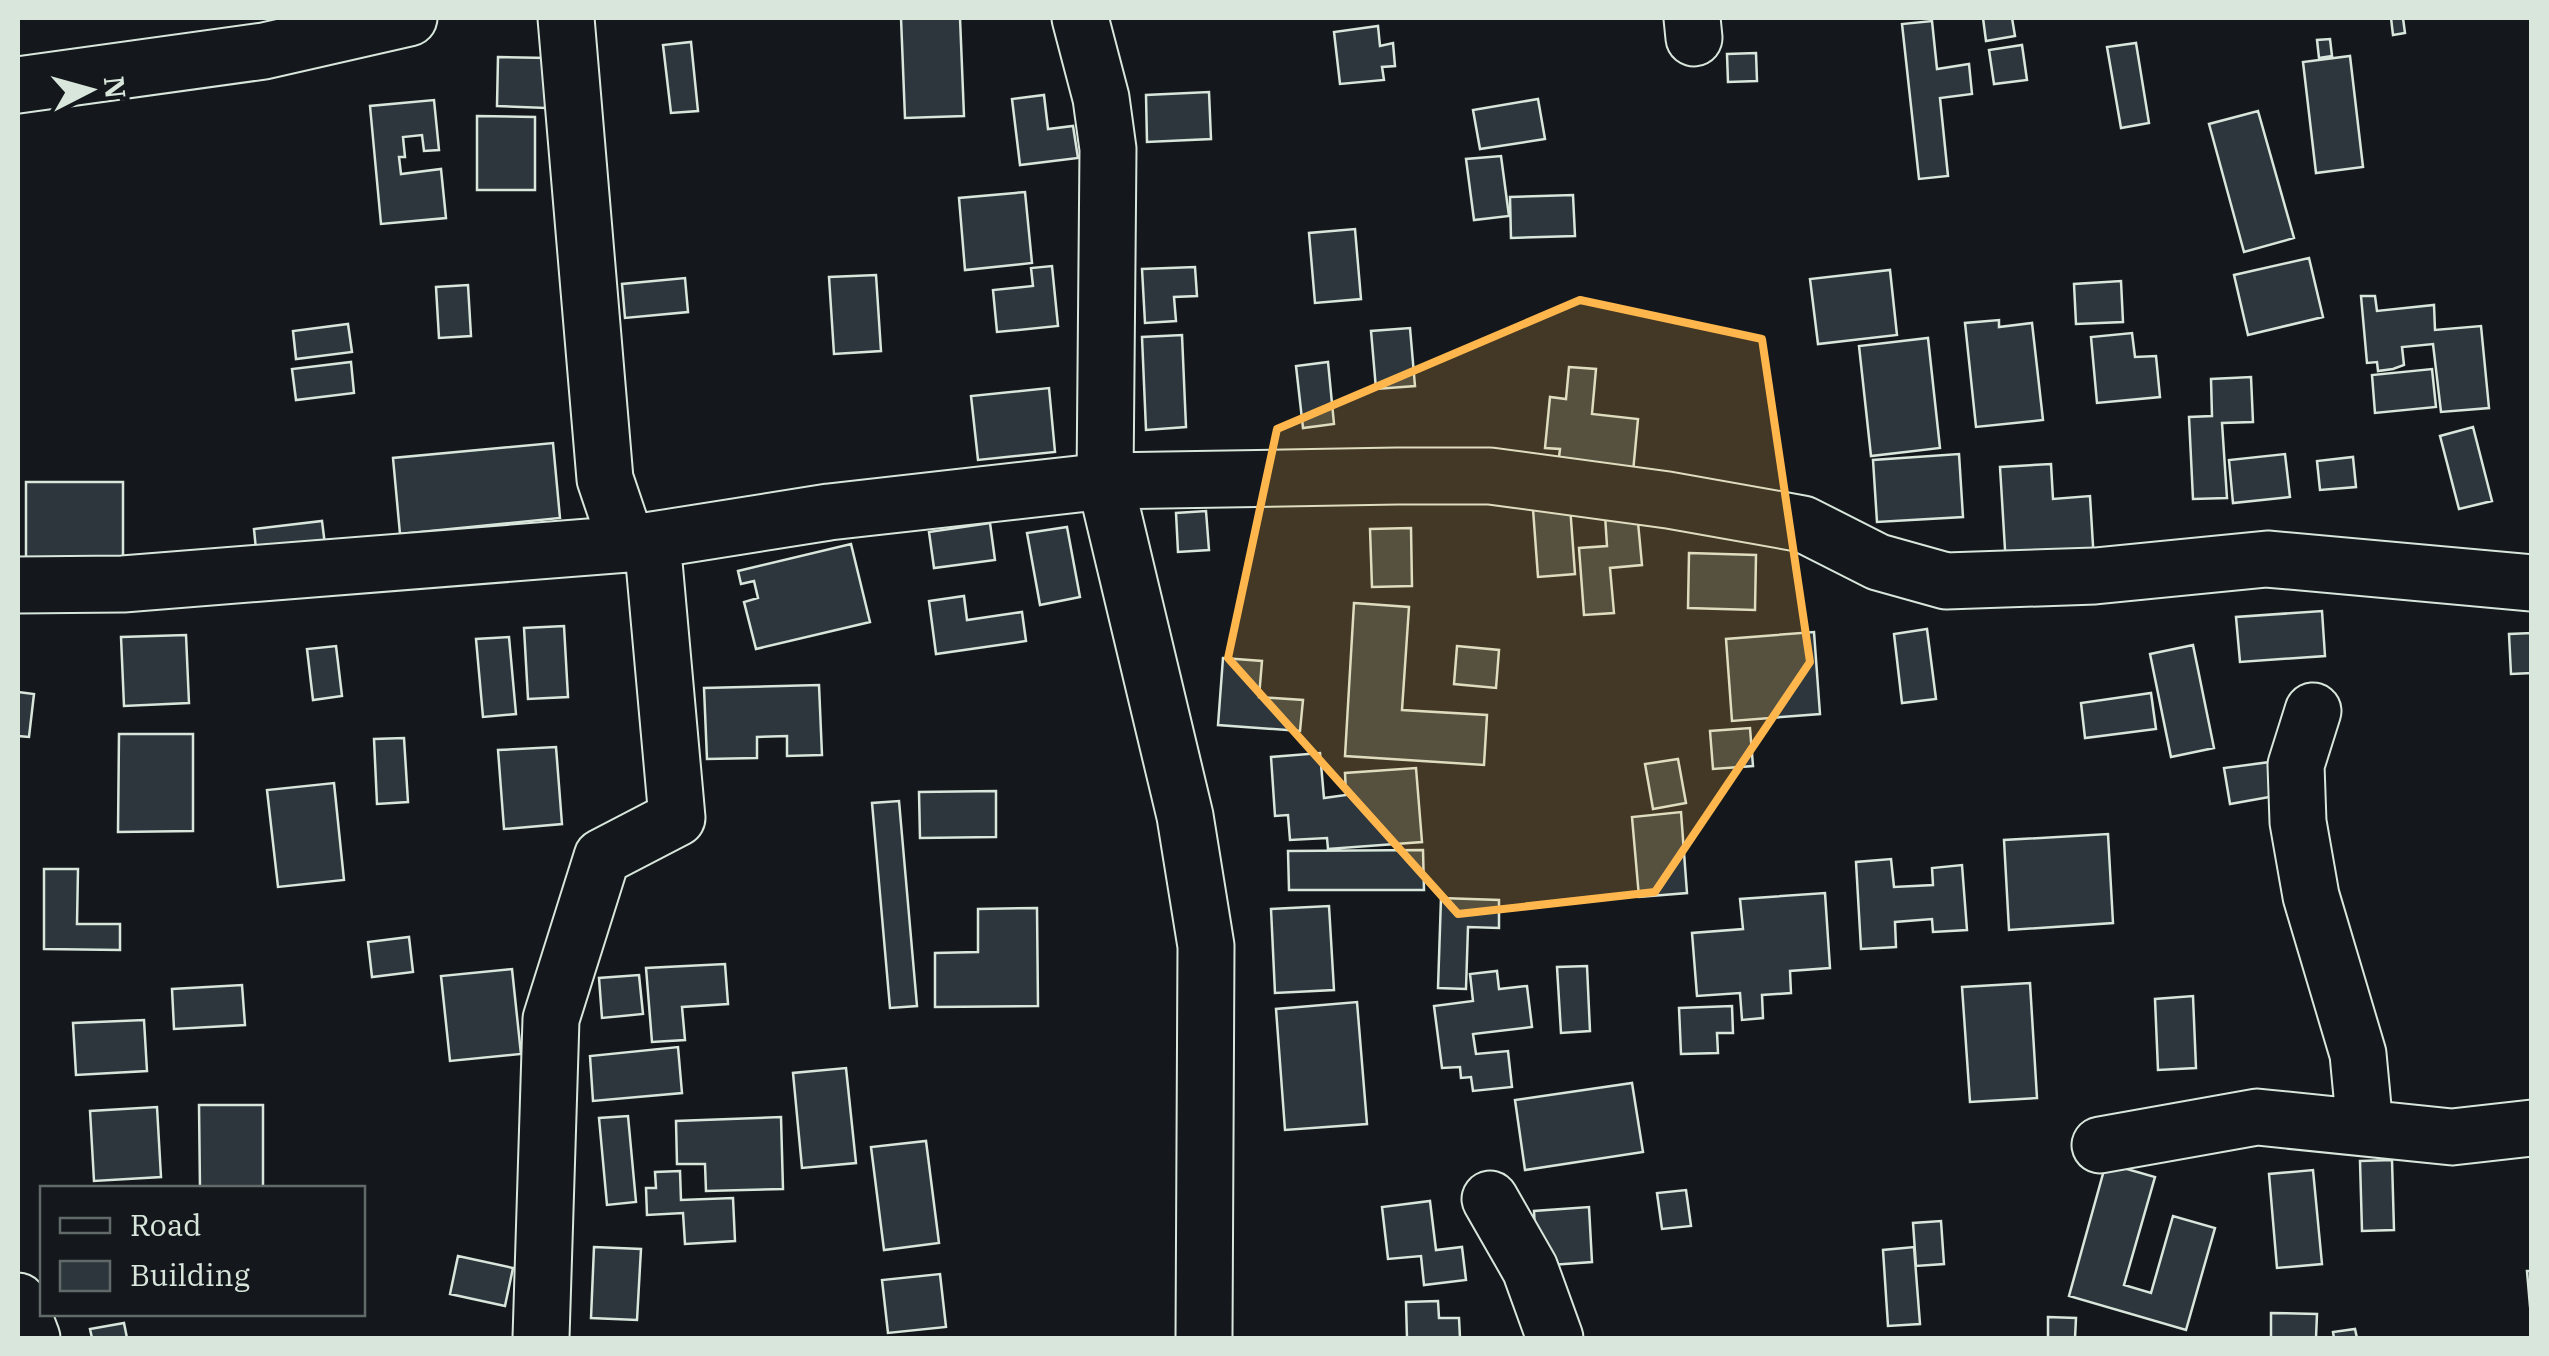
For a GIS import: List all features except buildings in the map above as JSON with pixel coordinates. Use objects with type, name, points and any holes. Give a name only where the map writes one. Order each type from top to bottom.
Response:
[{"type":"street","points":[[18,85],[264,52],[409,18]]},
{"type":"street","points":[[540,1338],[551,1019],[602,857],[677,818],[639,542],[605,479],[566,18]]},
{"type":"street","points":[[1080,18],[1098,83],[1108,149],[1106,480],[1185,816],[1206,946],[1204,1338]]},
{"type":"street","points":[[18,585],[123,584],[639,542],[829,512],[1106,480],[1490,476],[1668,500],[1803,524],[1878,562],[1946,581],[2095,576],[2267,559],[2532,583]]},
{"type":"street","points":[[2313,711],[2296,765],[2298,822],[2311,896],[2358,1054],[2365,1128]]},
{"type":"street","points":[[2100,1145],[2257,1116],[2452,1137],[2532,1128]]},
{"type":"street","points":[[1490,1199],[1530,1268],[1555,1338]]},
{"type":"street","points":[[18,1301],[32,1338]]},
{"type":"highlighted area","points":[[1580,300],[1762,339],[1810,662],[1655,892],[1458,914],[1228,658],[1277,429]]}]
